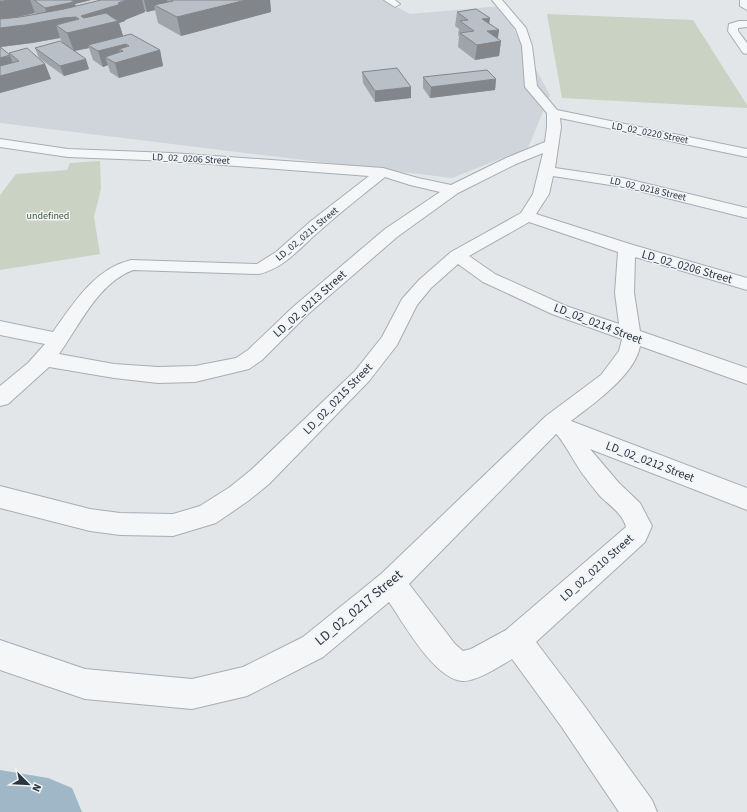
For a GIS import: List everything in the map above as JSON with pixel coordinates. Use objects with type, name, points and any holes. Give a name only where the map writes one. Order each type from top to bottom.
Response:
[{"type":"street","points":[[498,0],[521,28],[527,46],[531,86],[552,114]]},
{"type":"street","points":[[745,0],[744,6],[747,7]]},
{"type":"street","points":[[747,24],[733,26],[733,31],[747,50]]},
{"type":"street","name":"LD_02_0215 Street","points":[[0,497],[90,520],[120,524],[172,524],[207,515],[239,494],[260,477],[362,376],[390,340],[409,303],[425,284],[457,256],[527,216],[541,194],[547,171],[554,127],[552,114]]},
{"type":"street","name":"LD_02_0220 Street","points":[[552,114],[747,153]]},
{"type":"street","name":"LD_02_0206 Street","points":[[0,143],[60,152],[179,158],[383,172],[415,182],[453,190]]},
{"type":"street","name":"LD_02_0213 Street","points":[[44,359],[114,371],[158,375],[195,374],[242,364],[255,355],[300,311],[391,233],[453,190],[511,161],[551,144]]},
{"type":"street","name":"LD_02_0218 Street","points":[[547,171],[576,174],[625,183],[747,213]]},
{"type":"street","name":"LD_02_0211 Street","points":[[59,340],[88,296],[116,271],[124,266],[137,265],[258,269],[268,266],[317,224],[383,172]]},
{"type":"street","name":"LD_02_0206 Street","points":[[527,216],[627,249],[747,284]]},
{"type":"street","name":"LD_02_0206 Street","points":[[627,249],[625,268],[625,303],[627,321],[632,337]]},
{"type":"street","name":"LD_02_0214 Street","points":[[457,256],[489,278],[559,310],[632,337],[747,376]]},
{"type":"street","points":[[0,328],[59,340],[44,359],[0,398]]},
{"type":"street","name":"LD_02_0217 Street","points":[[0,655],[85,684],[192,694],[247,681],[313,647],[391,583],[562,427],[608,380],[629,353],[632,337]]},
{"type":"street","name":"LD_02_0212 Street","points":[[562,427],[747,499]]},
{"type":"street","name":"LD_02_0210 Street","points":[[391,583],[444,655],[454,663],[463,667],[478,663],[516,640],[636,534],[640,526],[633,514],[585,459],[562,427]]},
{"type":"street","points":[[516,640],[581,727],[640,812]]},
{"type":"shaded area","points":[[0,0],[383,0],[410,14],[501,6],[550,95],[528,148],[452,178],[0,123]]},
{"type":"green space","points":[[547,14],[693,20],[747,105],[747,108],[562,98]]},
{"type":"green space","name":"undefined","points":[[100,161],[101,189],[94,217],[100,254],[0,270],[0,195],[16,174],[67,170],[70,163]]},
{"type":"building","points":[[34,0],[71,0],[74,2],[45,8]]},
{"type":"building","points":[[101,0],[127,0],[118,3],[121,4],[81,16],[84,18],[106,13],[118,21],[67,33],[56,25],[79,19],[76,17],[63,18],[0,28],[0,19],[64,9]]},
{"type":"building","points":[[172,0],[246,0],[177,17],[154,5],[173,1]]},
{"type":"building","points":[[476,9],[490,18],[482,19],[499,30],[487,31],[501,41],[477,45],[460,33],[474,31],[460,21],[468,20],[457,12]]},
{"type":"building","points":[[131,34],[160,50],[115,63],[105,57],[123,51],[119,49],[129,46],[126,44],[98,51],[88,45]]},
{"type":"building","points":[[60,41],[86,59],[60,66],[35,48]]},
{"type":"building","points":[[0,47],[10,55],[0,58]]},
{"type":"building","points":[[27,48],[45,64],[0,76],[0,66],[19,61],[9,53]]},
{"type":"building","points":[[397,68],[411,87],[375,91],[362,72]]},
{"type":"building","points":[[487,70],[496,79],[431,87],[423,77]]},
{"type":"waterway","points":[[0,804],[48,812]]}]
